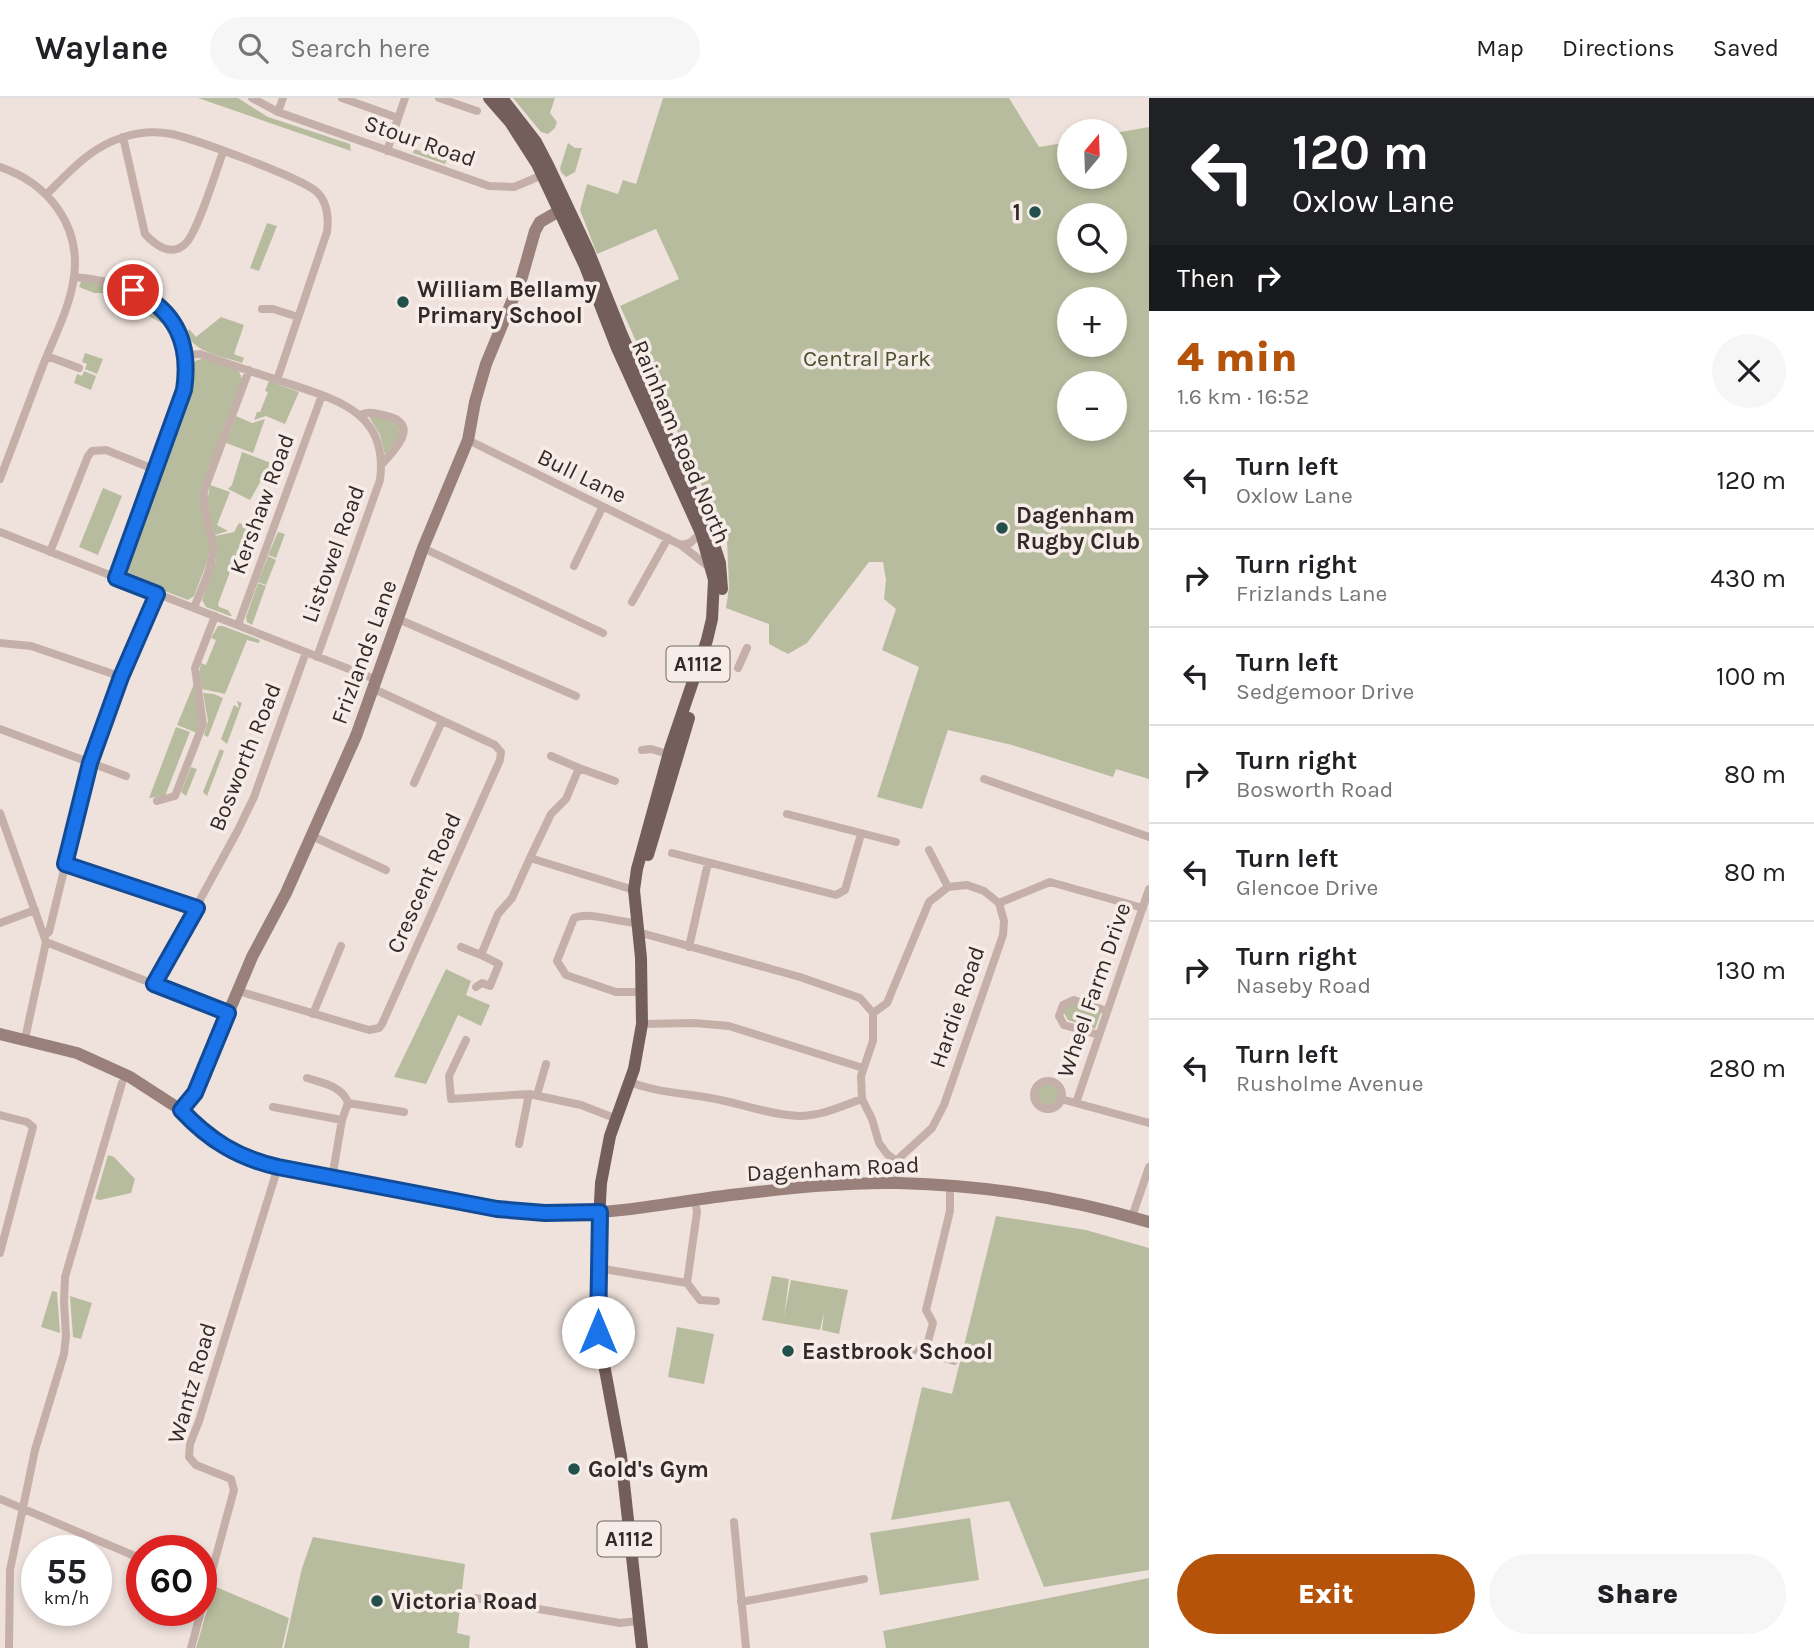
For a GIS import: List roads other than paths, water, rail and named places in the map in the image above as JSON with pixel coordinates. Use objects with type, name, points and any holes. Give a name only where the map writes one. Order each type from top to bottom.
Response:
[{"type":"main road","name":"Rainham Road North","points":[[489,98],[517,131],[546,174]]},
{"type":"main road","name":"Rainham Road North","points":[[502,98],[536,142],[546,174],[617,348],[701,533],[712,571],[712,619],[641,847],[634,890],[642,1024],[629,1082],[604,1161],[600,1212]]},
{"type":"main road","name":"Rainham Road North","points":[[562,209],[588,250],[622,335],[708,528],[722,574],[714,637],[648,852],[636,906]]},
{"type":"main road","name":"A1112","points":[[600,1212],[598,1332],[621,1456],[642,1648]]},
{"type":"street","name":"Stour Road","points":[[252,98],[296,119],[489,186],[514,187],[546,174]]},
{"type":"street","points":[[278,112],[283,98]]},
{"type":"street","points":[[342,98],[398,118]]},
{"type":"street","points":[[387,150],[405,98]]},
{"type":"street","points":[[439,98],[477,111]]},
{"type":"street","points":[[47,194],[90,152],[123,137],[152,132],[174,135],[223,152],[297,180],[317,192],[329,216],[327,232],[277,380]]},
{"type":"street","points":[[123,137],[145,234],[156,246],[169,250],[185,245],[193,233],[223,152]]},
{"type":"street","points":[[0,167],[26,177],[47,194],[64,220],[75,263],[69,298],[0,479]]},
{"type":"street","name":"Frizlands Lane","points":[[181,1110],[195,1093],[238,990],[344,764],[423,548],[468,440],[486,365],[522,277],[535,231],[540,222],[562,209]]},
{"type":"street","points":[[74,277],[110,282],[145,295],[171,318],[180,334],[186,355],[184,390],[116,578]]},
{"type":"street","points":[[262,309],[273,309],[298,317]]},
{"type":"street","name":"Listowel Road","points":[[186,355],[200,354],[347,405],[360,415],[377,441],[382,464],[374,499],[317,657]]},
{"type":"street","points":[[47,356],[79,368]]},
{"type":"street","points":[[194,608],[213,555],[212,537],[204,507],[204,491],[249,370]]},
{"type":"street","name":"Kershaw Road","points":[[238,625],[322,395]]},
{"type":"street","name":"Listowel Road","points":[[360,415],[369,412],[395,417],[404,429],[403,438],[382,464]]},
{"type":"street","name":"Bull Lane","points":[[468,440],[602,508],[668,538],[681,545],[712,571]]},
{"type":"street","points":[[50,552],[92,451],[106,450],[156,470]]},
{"type":"street","points":[[574,566],[602,508]]},
{"type":"street","name":"Crescent Road","points":[[0,532],[306,652],[495,745],[501,752],[500,760],[381,1026],[369,1030],[238,990]]},
{"type":"street","points":[[681,545],[690,543],[701,533]]},
{"type":"street","points":[[632,602],[668,538]]},
{"type":"street","points":[[423,548],[603,633]]},
{"type":"street","points":[[25,1039],[46,939],[90,763],[121,677],[157,594]]},
{"type":"street","points":[[157,801],[175,796],[201,729],[203,715],[195,668],[215,616]]},
{"type":"street","points":[[398,620],[576,696]]},
{"type":"street","points":[[0,643],[31,646],[121,677]]},
{"type":"street","points":[[738,668],[747,648]]},
{"type":"street","name":"Bosworth Road","points":[[154,984],[254,797],[306,652]]},
{"type":"street","points":[[414,783],[442,721]]},
{"type":"street","points":[[0,729],[126,776]]},
{"type":"street","points":[[642,750],[651,749],[668,754]]},
{"type":"street","points":[[551,755],[615,781]]},
{"type":"street","points":[[481,955],[498,914],[512,898],[551,814],[566,799],[579,768]]},
{"type":"street","points":[[984,779],[1149,837]]},
{"type":"street","points":[[0,813],[46,939],[228,1013]]},
{"type":"street","points":[[787,814],[897,842]]},
{"type":"street","points":[[672,853],[836,895],[845,890],[861,834]]},
{"type":"street","points":[[312,836],[386,870]]},
{"type":"street","points":[[929,850],[948,887]]},
{"type":"street","points":[[530,858],[634,890]]},
{"type":"street","points":[[689,947],[708,863]]},
{"type":"street","points":[[65,864],[197,908]]},
{"type":"street","points":[[873,1013],[887,1003],[929,902],[948,887],[968,885],[984,891],[999,903],[1051,882],[1143,908]]},
{"type":"street","name":"Wheel Farm Drive","points":[[1076,1103],[1149,889]]},
{"type":"street","name":"Hardie Road","points":[[896,1161],[932,1128],[944,1105],[1003,935],[1004,922],[999,903]]},
{"type":"street","points":[[0,923],[35,910]]},
{"type":"street","points":[[642,992],[616,992],[566,975],[557,961],[574,918],[583,914],[638,927],[689,947],[762,966],[860,998],[873,1013],[873,1041],[861,1076],[862,1099],[872,1119],[879,1143],[896,1161],[898,1183]]},
{"type":"street","points":[[313,1014],[341,946]]},
{"type":"street","points":[[461,947],[499,964],[490,986],[482,984],[476,987]]},
{"type":"street","points":[[1099,1035],[1064,1025],[1059,1016],[1063,1005],[1074,1000],[1107,1011]]},
{"type":"street","points":[[642,1024],[694,1023],[729,1026],[863,1068]]},
{"type":"street","name":"Dagenham Road","points":[[0,1034],[83,1055],[145,1085],[181,1110],[205,1134],[231,1152],[257,1162],[497,1209],[545,1213],[600,1212],[748,1193],[898,1183],[1025,1194],[1149,1222]]},
{"type":"street","points":[[466,1040],[449,1076],[451,1099],[533,1094],[581,1105],[617,1119]]},
{"type":"street","points":[[519,1144],[533,1094],[546,1064]]},
{"type":"street","points":[[307,1078],[331,1085],[342,1092],[348,1103],[342,1120],[332,1178]]},
{"type":"street","points":[[629,1082],[663,1091],[725,1101],[751,1109],[800,1116],[823,1113],[862,1099]]},
{"type":"street","points":[[9,1648],[5,1591],[35,1450],[64,1354],[65,1278],[122,1083]]},
{"type":"street","points":[[1061,1099],[1149,1123]]},
{"type":"street","points":[[348,1103],[404,1112]]},
{"type":"street","points":[[274,1107],[342,1120]]},
{"type":"street","points":[[0,1115],[27,1122],[33,1127],[0,1253]]},
{"type":"street","name":"Wantz Road","points":[[217,1546],[234,1490],[231,1479],[196,1465],[189,1457],[190,1444],[278,1167]]},
{"type":"street","points":[[1132,1217],[1149,1167]]},
{"type":"street","points":[[925,1353],[933,1323],[926,1310],[950,1211],[950,1186]]},
{"type":"street","points":[[687,1283],[697,1212],[695,1201]]},
{"type":"street","points":[[598,1268],[687,1283],[700,1300],[716,1301]]},
{"type":"street","points":[[912,1349],[954,1361]]},
{"type":"street","points":[[0,1499],[126,1552]]},
{"type":"street","points":[[734,1522],[746,1648]]},
{"type":"street","points":[[741,1602],[864,1578]]},
{"type":"street","points":[[475,1598],[620,1623],[638,1621]]},
{"type":"street","points":[[191,1648],[196,1626]]},
{"type":"place","name":"1","points":[[1035,212]]},
{"type":"place","name":"William Bellamy Primary School","points":[[403,302]]},
{"type":"place","name":"Dagenham Rugby Club","points":[[1002,528]]},
{"type":"place","name":"Eastbrook School","points":[[788,1351]]},
{"type":"place","name":"Gold's Gym","points":[[574,1469]]},
{"type":"place","name":"Victoria Road","points":[[377,1601]]},
{"type":"park label","name":"Central Park","points":[[867,358]]}]
